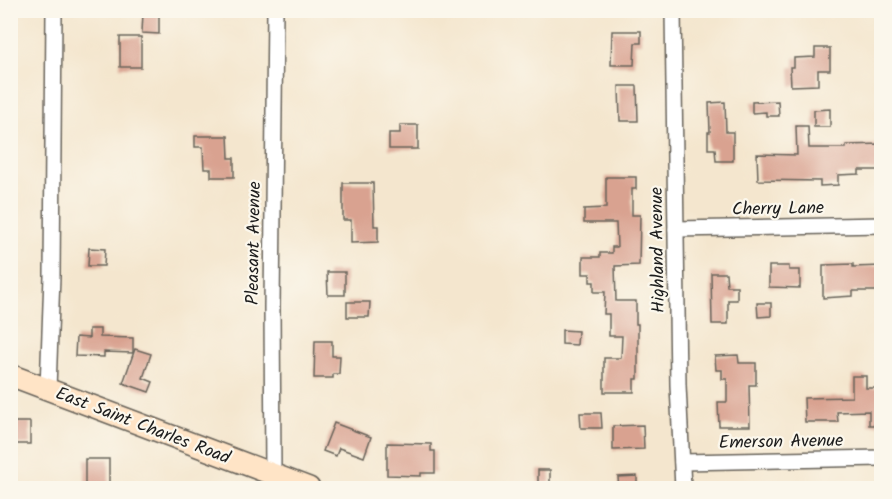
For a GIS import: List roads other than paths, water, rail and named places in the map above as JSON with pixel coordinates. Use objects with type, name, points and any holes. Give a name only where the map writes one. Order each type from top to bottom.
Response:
[{"type":"street","points":[[48,389],[52,276],[54,10]]},
{"type":"street","name":"Pleasant Avenue","points":[[273,475],[275,10]]},
{"type":"street","name":"Highland Avenue","points":[[673,10],[678,385],[683,489]]},
{"type":"street","name":"Cherry Lane","points":[[676,229],[882,225]]},
{"type":"street","name":"East Saint Charles Road","points":[[10,375],[309,489]]},
{"type":"street","name":"Emerson Avenue","points":[[682,462],[882,458]]}]
